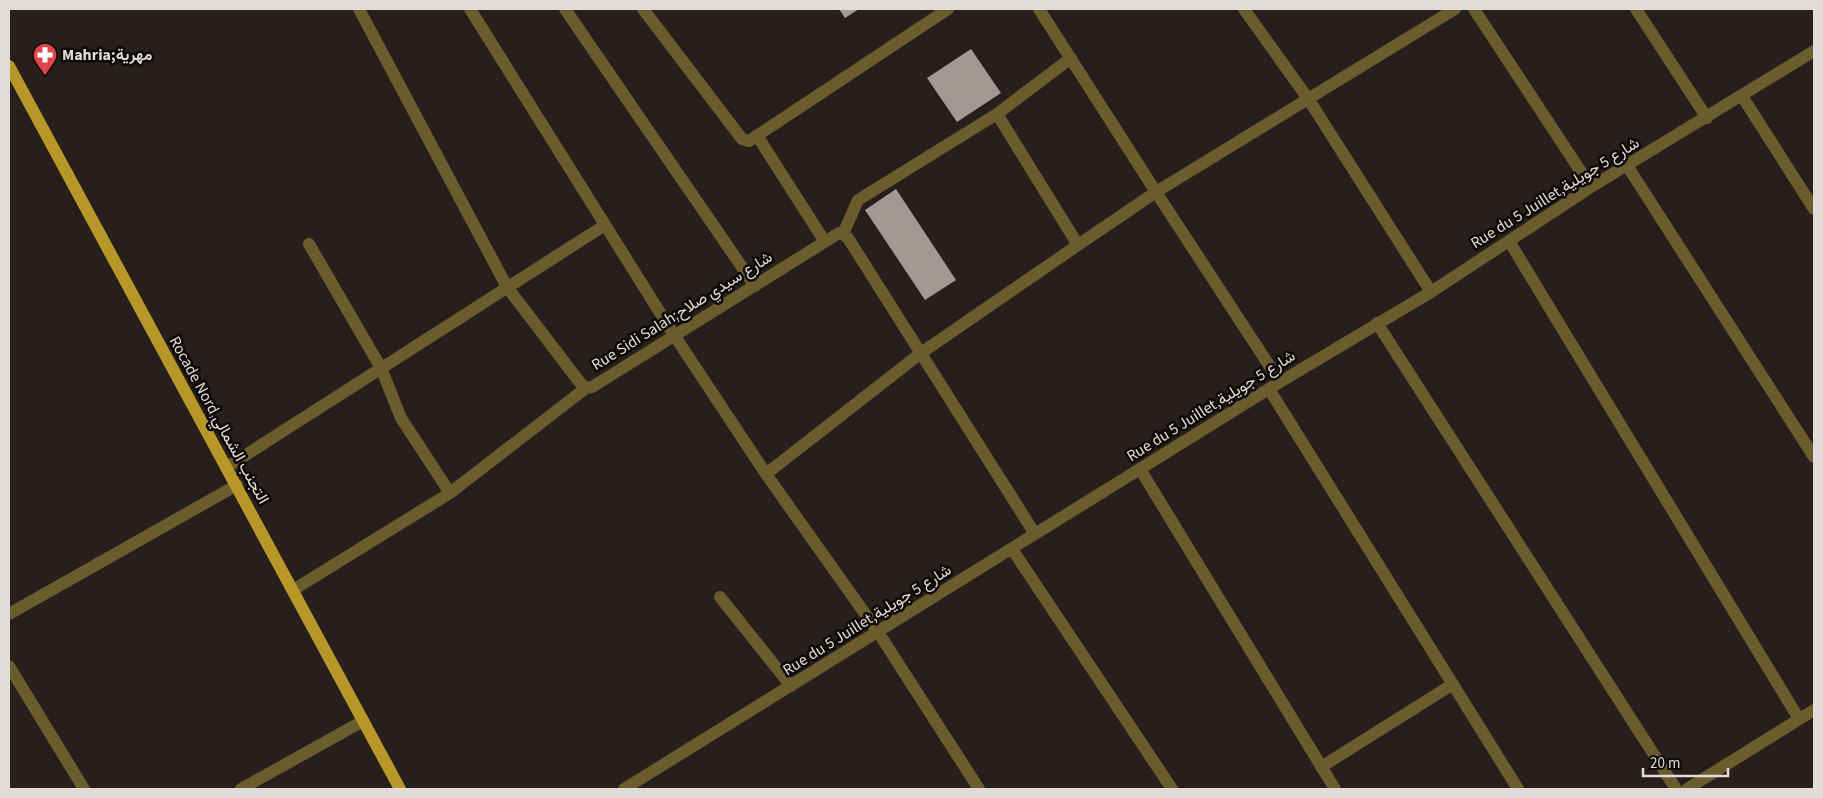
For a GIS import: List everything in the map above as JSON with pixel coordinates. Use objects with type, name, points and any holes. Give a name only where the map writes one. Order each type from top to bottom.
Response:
[{"type":"main road","name":"Rocade Nord,التجنب الشمالي","points":[[9,66],[400,789]]},
{"type":"street","name":"Rue Sidi Salah;شارع سيدي صلاح","points":[[359,9],[507,287],[586,388],[592,387],[839,233],[843,234]]},
{"type":"street","points":[[470,9],[674,335],[766,474],[878,632],[979,789]]},
{"type":"street","points":[[565,9],[754,286]]},
{"type":"street","points":[[643,9],[742,139],[749,141],[758,137],[948,9]]},
{"type":"street","points":[[1039,9],[1156,192],[1518,789]]},
{"type":"street","points":[[1244,9],[1309,100],[1431,292]]},
{"type":"street","points":[[766,474],[921,353],[1156,192],[1309,100],[1454,9]]},
{"type":"street","points":[[1474,9],[1591,187]]},
{"type":"street","points":[[1636,9],[1707,118]]},
{"type":"street","name":"Rue du 5 Juillet,شارع 5 جويلية","points":[[624,789],[1377,323],[1431,292],[1591,187],[1628,167],[1814,51]]},
{"type":"street","points":[[1035,534],[848,238],[843,234],[858,200],[997,114],[1071,58]]},
{"type":"street","points":[[1742,96],[1814,209]]},
{"type":"street","points":[[997,114],[1078,245]]},
{"type":"street","points":[[758,137],[825,242]]},
{"type":"street","points":[[1628,167],[1814,457]]},
{"type":"street","points":[[227,468],[605,225]]},
{"type":"street","points":[[1509,241],[1800,719]]},
{"type":"street","points":[[309,244],[381,368],[401,418],[450,493]]},
{"type":"street","points":[[1377,323],[1676,789]]},
{"type":"street","points":[[293,590],[450,493],[586,388]]},
{"type":"street","points":[[1140,470],[1335,789]]},
{"type":"street","points":[[9,614],[236,485]]},
{"type":"street","points":[[1012,549],[1172,789]]},
{"type":"street","points":[[720,597],[791,686]]},
{"type":"street","points":[[9,666],[84,789]]},
{"type":"street","points":[[1321,767],[1453,684]]},
{"type":"street","points":[[1693,788],[1814,710]]},
{"type":"street","points":[[242,789],[363,721]]},
{"type":"building","points":[[839,9],[859,9],[845,18]]},
{"type":"building","points":[[971,49],[1001,93],[957,122],[927,78]]},
{"type":"building","points":[[896,189],[956,280],[925,300],[865,210]]},
{"type":"place","name":"Mahria;مهرية","points":[[45,76]]}]
